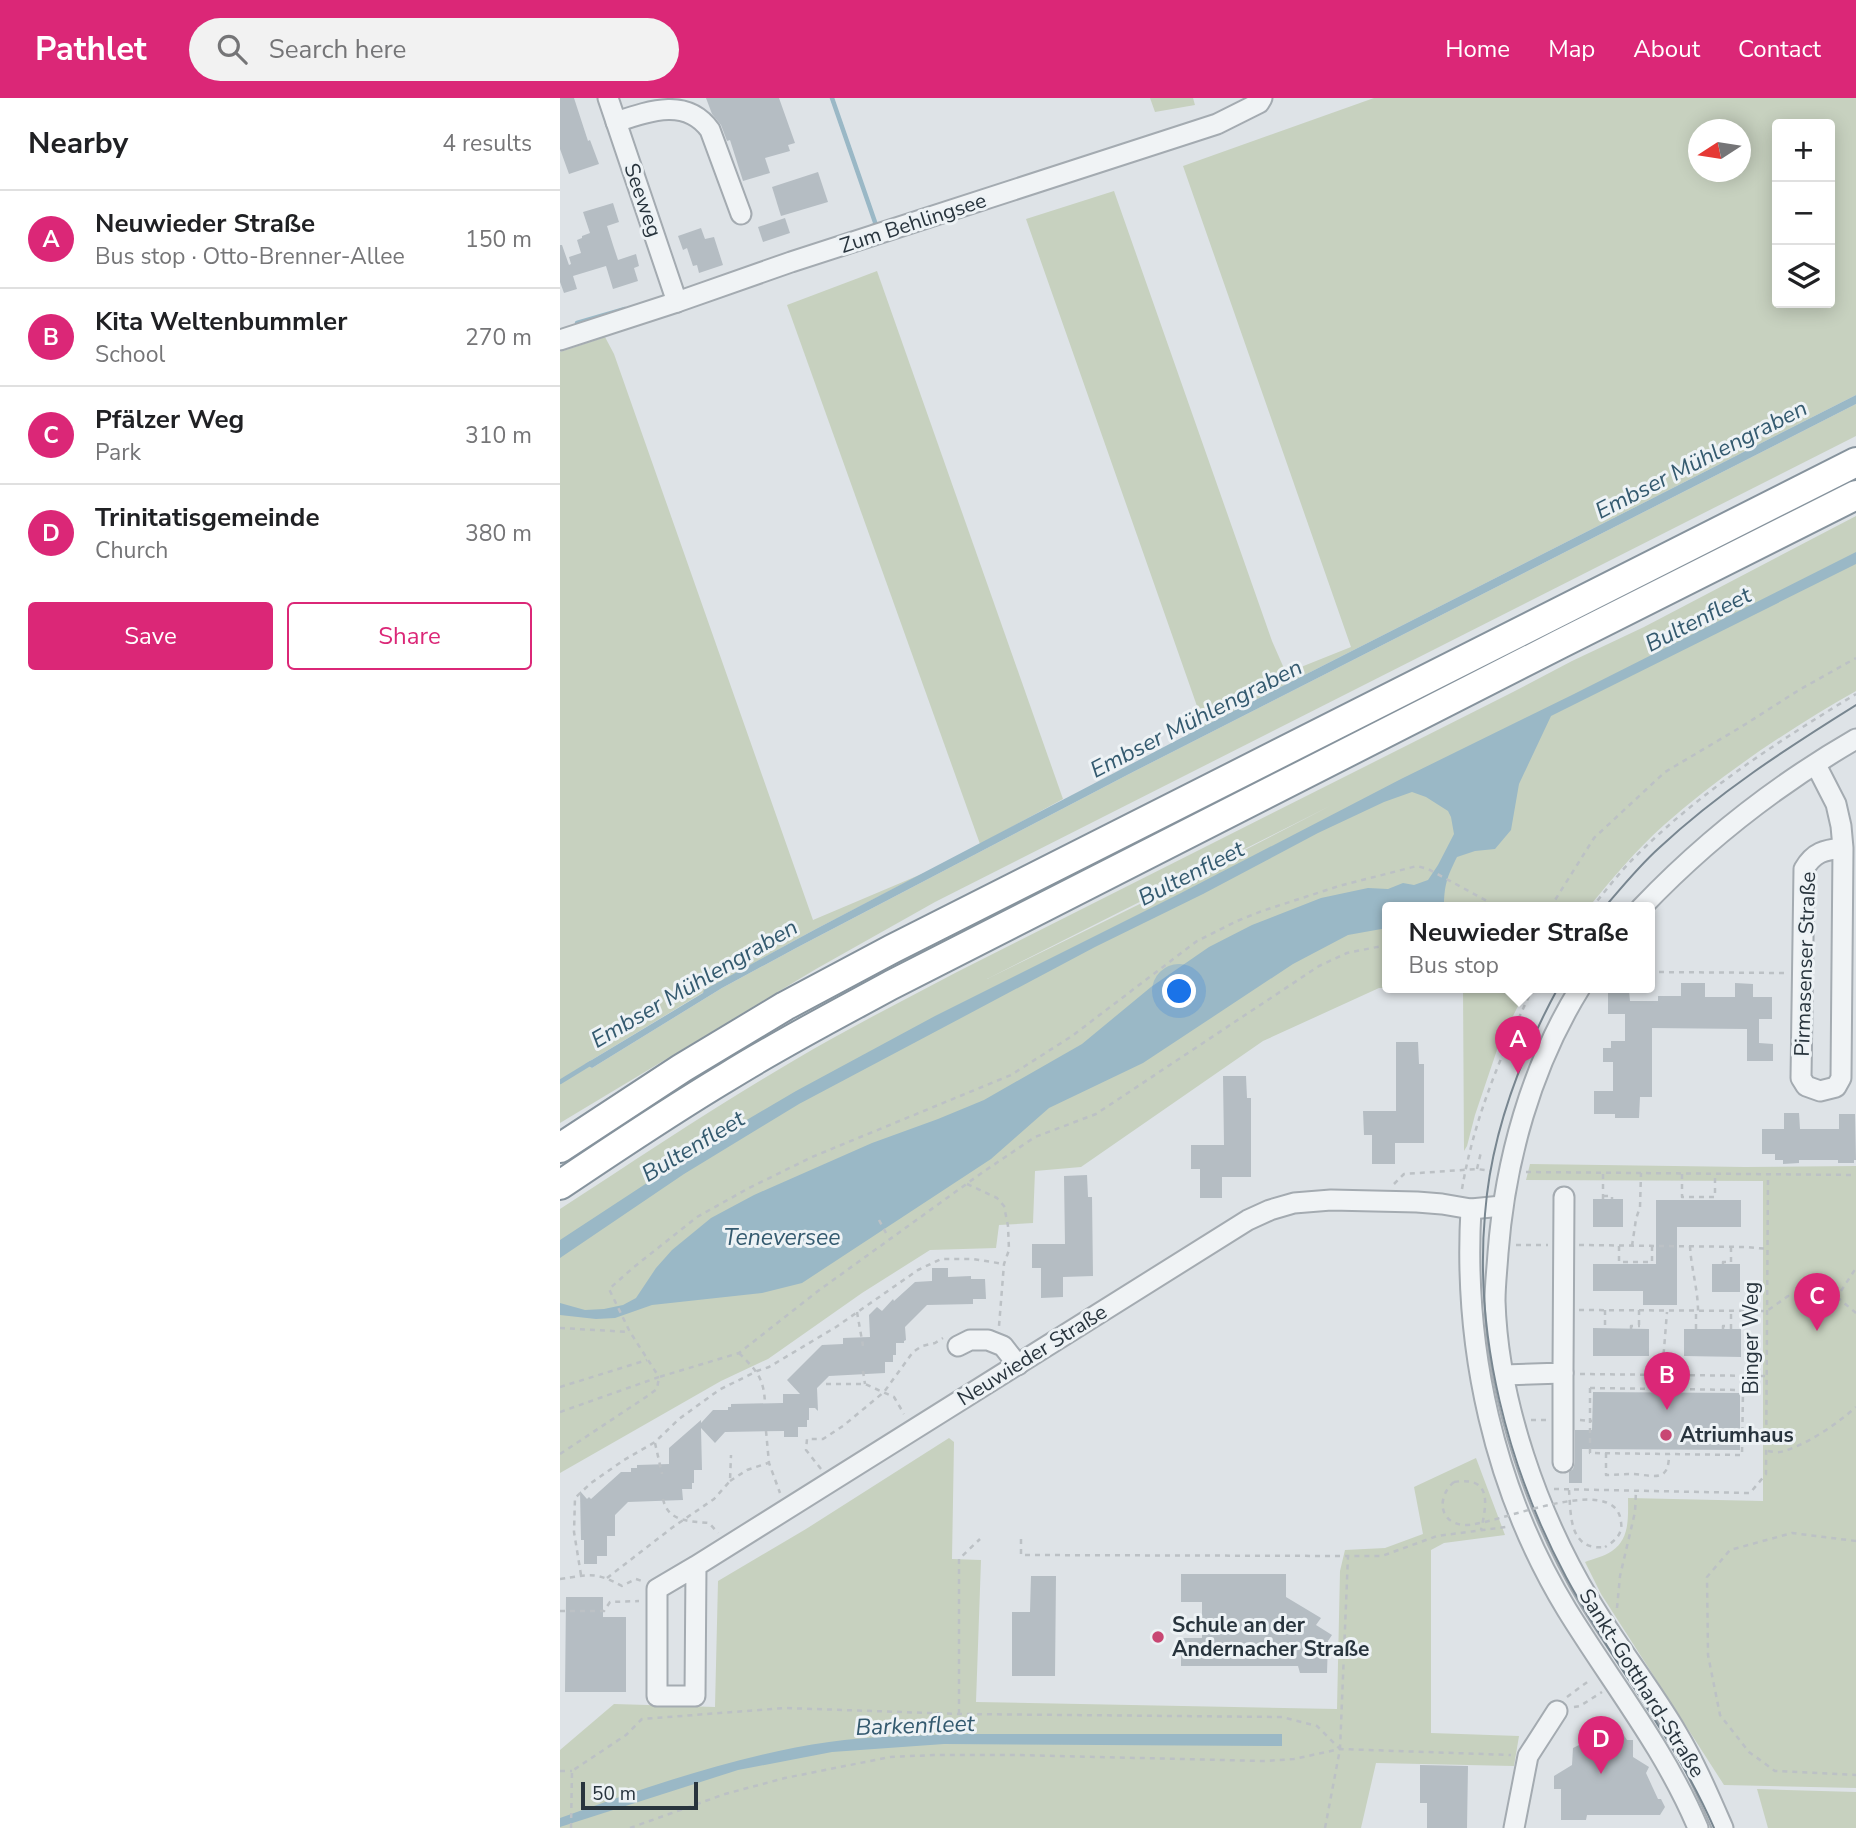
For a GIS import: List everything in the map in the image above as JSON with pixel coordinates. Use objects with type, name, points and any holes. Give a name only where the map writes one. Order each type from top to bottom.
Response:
[{"type":"highway","points":[[560,1148],[693,1061],[785,1006],[892,949],[1856,462]]},
{"type":"highway","points":[[560,1185],[728,1076],[891,985],[1856,495]]},
{"type":"street","name":"Seeweg","points":[[608,98],[677,302]]},
{"type":"street","name":"Zum Behlingsee","points":[[560,340],[790,262],[1217,124],[1259,103],[1262,98]]},
{"type":"street","points":[[617,122],[670,104],[680,103],[690,107],[710,130],[741,214]]},
{"type":"street","points":[[1647,902],[1705,846],[1780,788],[1856,739]]},
{"type":"street","name":"Pirmasenser Straße","points":[[1816,765],[1836,804],[1843,848],[1841,1078],[1836,1087],[1820,1091],[1806,1086],[1801,1078],[1804,869],[1811,856],[1843,848]]},
{"type":"street","name":"Sankt-Gotthard-Straße","points":[[1577,993],[1529,1096],[1508,1173],[1502,1206],[1495,1299],[1499,1347],[1524,1458],[1557,1539],[1589,1600],[1677,1733],[1723,1828]]},
{"type":"street","points":[[1563,1462],[1564,1197]]},
{"type":"street","name":"Neuwieder Straße","points":[[657,1594],[696,1566],[1248,1220],[1294,1203],[1331,1200],[1442,1204],[1471,1209],[1502,1206]]},
{"type":"street","name":"Sankt-Gotthard-Straße","points":[[1471,1209],[1471,1306],[1477,1362],[1492,1431],[1523,1525],[1567,1610],[1656,1745],[1698,1828]]},
{"type":"street","points":[[955,1340],[988,1340],[1001,1337],[1018,1364]]},
{"type":"street","points":[[1504,1375],[1563,1373]]},
{"type":"street","points":[[657,1594],[657,1696],[695,1696],[696,1566]]},
{"type":"street","points":[[1514,1828],[1528,1756],[1557,1711]]},
{"type":"path","points":[[1554,902],[1594,838],[1665,772],[1856,658]]},
{"type":"path","points":[[1596,902],[1631,861],[1725,780],[1856,694]]},
{"type":"path","points":[[560,1454],[657,1388],[659,1377],[630,1332],[609,1289],[697,1217],[811,1157],[1011,1075],[1072,1037],[1197,941],[1237,921],[1339,886],[1417,866],[1428,869],[1488,902]]},
{"type":"path","points":[[560,1412],[659,1377],[739,1353],[818,1291],[1035,1137],[1096,1114],[1319,966],[1347,953],[1382,946]]},
{"type":"path","points":[[1655,972],[1803,973]]},
{"type":"path","points":[[1465,1170],[1491,1080],[1531,993]]},
{"type":"path","points":[[1502,1054],[1510,1057]]},
{"type":"path","points":[[1477,1168],[1481,1152]]},
{"type":"path","points":[[1376,1200],[1404,1174],[1477,1168],[1508,1173],[1856,1175]]},
{"type":"path","points":[[1603,1173],[1603,1198],[1612,1196],[1612,1199]]},
{"type":"path","points":[[1632,1246],[1640,1207],[1641,1173]]},
{"type":"path","points":[[1682,1174],[1682,1199],[1715,1198],[1715,1174]]},
{"type":"path","name":"Binger Weg","points":[[1536,1489],[1750,1493],[1766,1474],[1769,1174]]},
{"type":"path","points":[[967,1184],[997,1198],[1004,1206],[1009,1251],[1004,1264],[1001,1337]]},
{"type":"path","points":[[879,1220],[886,1233]]},
{"type":"path","points":[[1499,1245],[1690,1246],[1768,1250]]},
{"type":"path","points":[[1619,1246],[1619,1263],[1652,1262],[1652,1246]]},
{"type":"path","points":[[1690,1246],[1697,1289],[1696,1329]]},
{"type":"path","points":[[1723,1264],[1731,1263],[1731,1247]]},
{"type":"path","points":[[581,1575],[574,1532],[575,1498],[613,1467],[655,1442],[678,1419],[719,1390],[769,1367],[836,1328],[918,1270],[941,1259],[972,1259],[1004,1264]]},
{"type":"path","points":[[1837,1297],[1856,1268]]},
{"type":"path","points":[[1563,1310],[1767,1311],[1788,1296],[1837,1297],[1856,1313]]},
{"type":"path","points":[[1605,1310],[1605,1328]]},
{"type":"path","points":[[1666,1391],[1662,1361],[1667,1310]]},
{"type":"path","points":[[1631,1329],[1631,1326],[1639,1327],[1639,1311]]},
{"type":"path","points":[[1723,1329],[1723,1326],[1731,1328],[1731,1311]]},
{"type":"path","points":[[857,1312],[863,1346]]},
{"type":"path","points":[[989,1326],[1001,1337]]},
{"type":"path","points":[[560,1328],[630,1332]]},
{"type":"path","points":[[830,1483],[806,1450],[807,1439],[823,1439],[859,1413],[884,1392],[913,1352],[922,1346],[955,1340]]},
{"type":"path","points":[[739,1353],[757,1371],[765,1404]]},
{"type":"path","points":[[560,1387],[647,1360]]},
{"type":"path","points":[[863,1371],[865,1384]]},
{"type":"path","points":[[1563,1373],[1767,1376]]},
{"type":"path","points":[[826,1384],[865,1384],[894,1397],[914,1430]]},
{"type":"path","points":[[1590,1388],[1666,1391],[1743,1390],[1742,1455],[1590,1453],[1590,1388]]},
{"type":"path","points":[[1766,1451],[1782,1452],[1791,1448],[1818,1434],[1856,1407]]},
{"type":"path","points":[[766,1431],[769,1463],[788,1509]]},
{"type":"path","points":[[655,1442],[662,1474]]},
{"type":"path","points":[[1606,1453],[1606,1475],[1654,1476],[1666,1472],[1669,1467],[1669,1454]]},
{"type":"path","points":[[730,1481],[731,1455]]},
{"type":"path","points":[[607,1577],[715,1499],[730,1481],[747,1470],[769,1463]]},
{"type":"path","points":[[1481,1530],[1485,1513],[1486,1497],[1482,1487],[1474,1482],[1454,1482],[1443,1497],[1443,1508],[1447,1517],[1454,1522],[1463,1525],[1491,1521],[1550,1504],[1594,1500],[1605,1501],[1612,1504],[1622,1522],[1621,1532],[1615,1541],[1605,1547],[1594,1548],[1584,1544],[1573,1529],[1569,1490]]},
{"type":"path","points":[[1611,1632],[1616,1619],[1620,1576],[1635,1512],[1636,1491]]},
{"type":"path","points":[[663,1499],[665,1507],[674,1517],[682,1521],[709,1523],[729,1546]]},
{"type":"path","points":[[1021,1539],[1021,1555],[1382,1556],[1437,1536],[1523,1525]]},
{"type":"path","points":[[1856,1541],[1792,1533],[1730,1550],[1707,1577],[1708,1655],[1720,1715],[1749,1752],[1775,1771],[1856,1775]]},
{"type":"path","points":[[959,1714],[959,1559],[980,1539]]},
{"type":"path","points":[[1325,1828],[1340,1749],[1348,1556]]},
{"type":"path","points":[[560,1579],[585,1574],[607,1577],[622,1586],[636,1579],[657,1594]]},
{"type":"path","points":[[560,1611],[604,1611],[610,1602],[657,1594]]},
{"type":"path","points":[[1557,1711],[1567,1697],[1608,1672]]},
{"type":"path","points":[[1557,1711],[1580,1706],[1608,1672]]},
{"type":"path","points":[[560,1772],[572,1771],[626,1735],[642,1719],[785,1708],[959,1714],[1282,1717],[1317,1726],[1340,1749]]},
{"type":"path","points":[[630,1828],[725,1794],[890,1757],[1016,1755],[1265,1761],[1294,1759],[1340,1749],[1528,1756]]},
{"type":"path","points":[[571,1828],[572,1771]]},
{"type":"green space","points":[[1150,98],[1193,98],[1195,105],[1155,112]]},
{"type":"green space","points":[[1374,98],[1856,98],[1856,395],[1204,726],[1026,219],[1114,191],[1272,641],[1286,673],[1351,647],[1183,166]]},
{"type":"green space","points":[[877,271],[1063,799],[980,844],[787,305]]},
{"type":"green space","points":[[605,337],[614,354],[813,920],[924,873],[705,990],[585,1064],[592,1068],[722,988],[798,947],[1131,773],[1856,404],[1856,436],[935,902],[816,969],[560,1123],[560,352]]},
{"type":"green space","points":[[1856,516],[1856,691],[1757,753],[1686,806],[1644,844],[1593,902],[1382,902],[1382,988],[1263,1041],[1081,1167],[1035,1171],[1033,1223],[999,1225],[996,1248],[930,1250],[862,1293],[768,1359],[721,1381],[560,1473],[560,1209],[734,1097],[875,1015],[1644,627]],"holes":[[[1330,806],[1152,898],[987,979]]]},
{"type":"green space","points":[[1463,993],[1524,993],[1499,1044],[1464,1151]]},
{"type":"green space","points":[[1530,1164],[1856,1166],[1856,1788],[1724,1785],[1601,1594],[1585,1562],[1609,1553],[1618,1546],[1627,1527],[1628,1498],[1763,1501],[1763,1181],[1526,1180]]},
{"type":"green space","points":[[949,1438],[954,1442],[952,1559],[981,1560],[976,1702],[1337,1709],[1340,1571],[1345,1550],[1385,1548],[1423,1534],[1414,1487],[1476,1458],[1505,1535],[1444,1543],[1431,1550],[1431,1733],[1519,1736],[1514,1766],[1376,1763],[1361,1828],[560,1828],[560,1750],[614,1704],[715,1707],[718,1581],[806,1529]]},
{"type":"green space","points":[[1757,1789],[1856,1792],[1856,1828],[1768,1828]]},
{"type":"water","points":[[1856,395],[1856,404],[1131,773],[798,947],[722,988],[592,1068],[585,1064],[704,990],[814,930],[1204,726]]},
{"type":"water","name":"Teneversee","points":[[1856,552],[1856,564],[1551,716],[1519,784],[1511,830],[1495,849],[1475,851],[1457,857],[1447,881],[1444,902],[1382,902],[1382,929],[1348,935],[1293,964],[1143,1063],[1049,1108],[991,1159],[802,1283],[762,1293],[652,1305],[615,1318],[560,1315],[560,1303],[585,1310],[604,1309],[623,1305],[636,1298],[672,1250],[711,1218],[754,1195],[872,1143],[984,1100],[1082,1044],[1151,987],[1209,947],[1252,925],[1321,898],[1368,888],[1388,889],[1403,883],[1414,885],[1428,880],[1454,834],[1451,817],[1448,811],[1426,797],[1412,792],[1318,833],[1095,947],[799,1104],[684,1174],[560,1258],[560,1240],[711,1141],[796,1091],[935,1016]]},
{"type":"water","points":[[953,1734],[1282,1734],[1282,1746],[944,1744],[832,1752],[738,1770],[560,1827],[560,1818],[659,1784],[760,1755],[844,1740]]},
{"type":"building","points":[[560,98],[574,98],[588,141],[590,140],[599,164],[569,174],[560,149]]},
{"type":"building","points":[[706,98],[779,98],[795,143],[788,145],[790,151],[765,158],[770,173],[743,181],[730,140],[727,141]]},
{"type":"building","points":[[818,172],[828,202],[781,216],[772,187]]},
{"type":"building","points":[[613,203],[619,222],[607,226],[613,245],[618,260],[636,254],[639,266],[634,268],[638,281],[613,289],[606,266],[573,276],[577,289],[564,293],[560,282],[560,245],[569,265],[571,264],[569,257],[581,253],[577,240],[590,233],[583,212]]},
{"type":"building","points":[[785,218],[790,233],[763,242],[758,227]]},
{"type":"building","points":[[701,228],[705,239],[714,237],[723,265],[699,273],[697,265],[693,266],[687,248],[683,250],[678,236]]},
{"type":"building","points":[[1681,983],[1705,983],[1705,997],[1735,997],[1735,983],[1753,984],[1753,997],[1772,997],[1772,1019],[1759,1019],[1759,1043],[1773,1044],[1773,1061],[1747,1061],[1747,1029],[1652,1028],[1652,1097],[1640,1097],[1639,1118],[1615,1118],[1615,1114],[1594,1114],[1594,1091],[1613,1091],[1613,1062],[1603,1062],[1603,1048],[1611,1048],[1611,1041],[1625,1041],[1625,1014],[1608,1014],[1608,993],[1629,993],[1630,1001],[1658,1001],[1658,996],[1681,996]]},
{"type":"building","points":[[1396,1042],[1418,1042],[1419,1064],[1424,1064],[1424,1143],[1395,1143],[1395,1164],[1372,1164],[1372,1135],[1364,1135],[1363,1111],[1396,1111]]},
{"type":"building","points":[[1223,1076],[1246,1076],[1247,1098],[1251,1098],[1251,1177],[1222,1177],[1222,1198],[1200,1198],[1200,1169],[1191,1169],[1191,1145],[1224,1145]]},
{"type":"building","points":[[1784,1113],[1799,1113],[1800,1129],[1839,1129],[1839,1114],[1855,1114],[1854,1163],[1838,1163],[1838,1160],[1799,1160],[1799,1163],[1783,1164],[1783,1160],[1775,1160],[1775,1154],[1762,1154],[1762,1129],[1784,1129]]},
{"type":"building","points":[[1087,1175],[1088,1197],[1092,1197],[1093,1276],[1063,1277],[1063,1297],[1041,1298],[1041,1268],[1032,1268],[1032,1244],[1065,1244],[1064,1176]]},
{"type":"building","points":[[1593,1199],[1623,1199],[1623,1227],[1593,1227]]},
{"type":"building","points":[[1656,1200],[1741,1200],[1741,1227],[1677,1227],[1677,1305],[1643,1305],[1643,1291],[1593,1291],[1593,1264],[1656,1264]]},
{"type":"building","points":[[1712,1264],[1740,1264],[1740,1292],[1712,1292]]},
{"type":"building","points":[[932,1268],[948,1268],[948,1277],[971,1276],[971,1279],[985,1279],[986,1299],[973,1299],[973,1304],[927,1305],[905,1327],[906,1340],[904,1343],[896,1343],[896,1355],[893,1355],[893,1362],[885,1362],[885,1373],[829,1376],[817,1388],[818,1411],[809,1408],[807,1427],[798,1427],[798,1437],[784,1437],[784,1431],[725,1432],[715,1443],[701,1428],[702,1470],[694,1470],[692,1489],[682,1489],[683,1500],[628,1502],[615,1515],[615,1536],[607,1536],[607,1556],[597,1556],[597,1564],[584,1564],[580,1491],[587,1499],[591,1499],[621,1472],[631,1472],[631,1468],[637,1468],[637,1465],[669,1464],[669,1448],[713,1410],[728,1410],[731,1404],[783,1403],[783,1394],[800,1394],[787,1380],[822,1345],[843,1344],[843,1338],[870,1337],[869,1315],[877,1307],[882,1311],[915,1282],[932,1281]]},
{"type":"building","points":[[1593,1328],[1649,1329],[1649,1356],[1593,1356]]},
{"type":"building","points":[[1684,1329],[1741,1329],[1741,1357],[1684,1356]]},
{"type":"building","name":"Atriumhaus","points":[[1593,1392],[1740,1393],[1740,1450],[1582,1449],[1582,1483],[1569,1483],[1569,1472],[1575,1462],[1575,1430],[1592,1430]]},
{"type":"building","points":[[1181,1574],[1286,1574],[1286,1597],[1321,1618],[1316,1625],[1332,1635],[1328,1641],[1327,1673],[1300,1673],[1298,1666],[1181,1666],[1181,1638],[1202,1638],[1202,1602],[1181,1602]]},
{"type":"building","points":[[1031,1576],[1056,1576],[1055,1676],[1012,1676],[1012,1612],[1030,1612]]},
{"type":"building","points":[[566,1597],[603,1597],[603,1617],[626,1617],[626,1692],[565,1692]]},
{"type":"building","points":[[1621,1731],[1627,1740],[1633,1740],[1633,1757],[1649,1767],[1646,1773],[1658,1799],[1661,1799],[1665,1807],[1660,1815],[1587,1815],[1586,1820],[1561,1820],[1561,1789],[1554,1789],[1554,1776],[1572,1765],[1573,1748],[1579,1745],[1595,1753],[1594,1734]]},
{"type":"building","points":[[1420,1765],[1468,1766],[1467,1828],[1427,1828],[1427,1803],[1420,1803]]},
{"type":"waterway","points":[[832,98],[876,225],[872,226]]},
{"type":"waterway","points":[[577,323],[625,309]]},
{"type":"waterway","name":"Embser Mühlengraben","points":[[560,1082],[591,1063]]},
{"type":"tram line","points":[[1609,902],[1652,855],[1705,808],[1856,705]]},
{"type":"tram line","points":[[1555,993],[1531,1042],[1510,1097],[1488,1184],[1483,1261],[1491,1355],[1512,1447],[1545,1535],[1584,1609],[1681,1763],[1714,1828]]},
{"type":"place","name":"Neuwieder Straße","points":[[1518,1074]]},
{"type":"place","name":"Pfälzer Weg","points":[[1817,1331]]},
{"type":"place","name":"Kita Weltenbummler","points":[[1667,1410]]},
{"type":"place","name":"Atriumhaus","points":[[1666,1435]]},
{"type":"place","name":"Schule an der Andernacher Straße","points":[[1158,1637]]},
{"type":"place","name":"Trinitatisgemeinde","points":[[1601,1774]]},
{"type":"water label","name":"Bultenfleet","points":[[1698,619]]},
{"type":"water label","name":"Bultenfleet","points":[[1191,873]]},
{"type":"water label","name":"Bultenfleet","points":[[693,1146]]},
{"type":"water label","name":"Barkenfleet","points":[[915,1725]]}]
